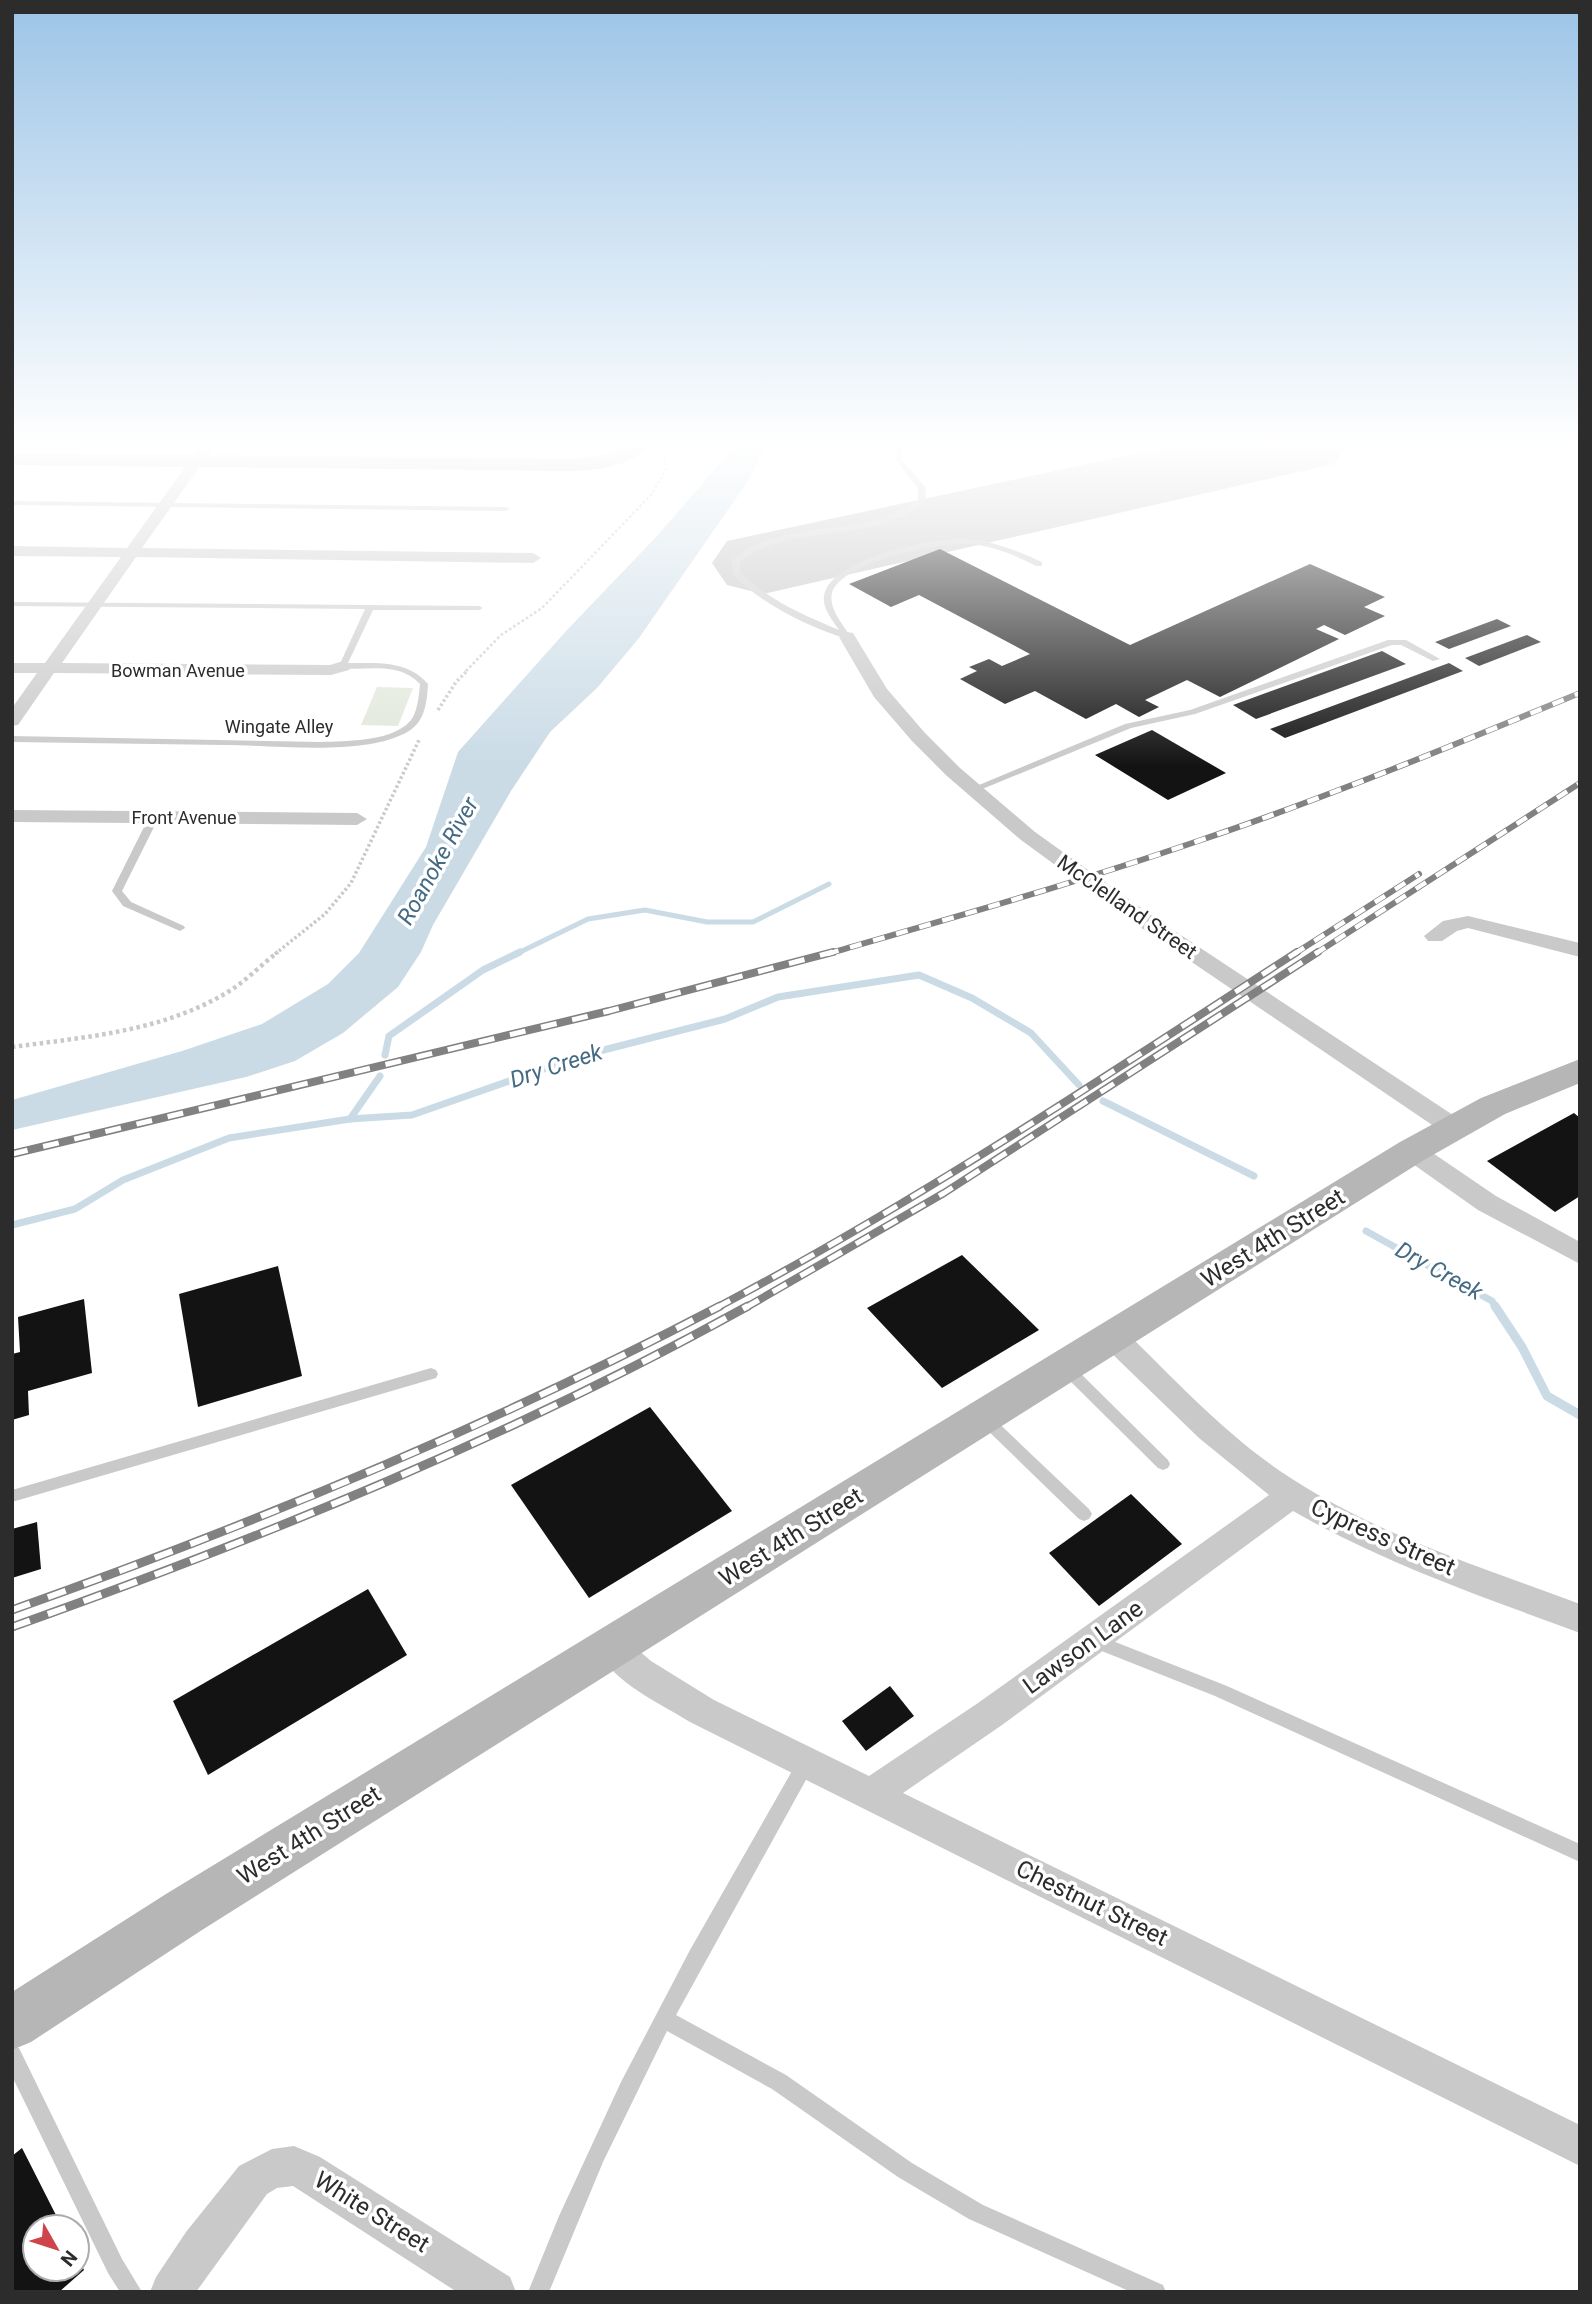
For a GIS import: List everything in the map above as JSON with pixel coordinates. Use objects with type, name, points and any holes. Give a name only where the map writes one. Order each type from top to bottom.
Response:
[{"type":"main road","name":"West 4th Street","points":[[12,2023],[184,1912],[1412,1151],[1493,1106],[1580,1070]]},
{"type":"street","points":[[103,553],[533,558]]},
{"type":"street","points":[[12,721],[132,553]]},
{"type":"street","name":"McClelland Street","points":[[847,637],[884,698],[939,759],[972,790],[1059,860],[1129,910],[1453,1127]]},
{"type":"street","name":"Bowman Avenue","points":[[12,668],[331,670],[343,666]]},
{"type":"street","name":"Front Avenue","points":[[12,816],[356,818]]},
{"type":"street","points":[[1435,936],[1450,926],[1468,922],[1580,950]]},
{"type":"street","points":[[1412,1151],[1487,1203],[1580,1254]]},
{"type":"street","name":"Cypress Street","points":[[1113,1337],[1192,1413],[1292,1495],[1383,1541],[1580,1619]]},
{"type":"street","name":"Lawson Lane","points":[[870,1795],[989,1714],[1292,1495]]},
{"type":"street","name":"Chestnut Street","points":[[612,1647],[640,1672],[702,1711],[1580,2146]]},
{"type":"street","name":"White Street","points":[[171,2292],[201,2247],[253,2180],[272,2169],[294,2166],[409,2235],[495,2292]]},
{"type":"lane","points":[[745,553],[737,561],[736,573],[755,590],[799,615],[847,637]]},
{"type":"lane","points":[[847,637],[829,605],[829,588],[835,580],[866,564],[901,553]]},
{"type":"lane","points":[[1008,553],[1039,565]]},
{"type":"lane","points":[[12,604],[480,608]]},
{"type":"lane","points":[[343,666],[370,607]]},
{"type":"lane","points":[[972,790],[1128,726],[1192,712],[1391,642],[1403,642],[1436,659]]},
{"type":"lane","name":"Wingate Alley","points":[[12,739],[360,741],[391,736],[403,731],[419,716],[424,684],[412,672],[388,666],[343,666]]},
{"type":"lane","points":[[154,817],[117,891],[127,904],[180,928]]},
{"type":"lane","points":[[1065,1367],[1163,1464]]},
{"type":"lane","points":[[12,1496],[431,1374]]},
{"type":"lane","points":[[984,1418],[1084,1514]]},
{"type":"lane","points":[[1091,1640],[1221,1691],[1580,1853]]},
{"type":"lane","points":[[538,2292],[567,2216],[664,2019],[710,1930],[806,1762]]},
{"type":"lane","points":[[664,2019],[779,2082],[905,2170],[976,2212],[1156,2292]]},
{"type":"lane","points":[[12,2054],[115,2266],[132,2292]]},
{"type":"path","points":[[435,713],[456,682],[501,635],[542,608],[596,553]]},
{"type":"path","points":[[12,1046],[99,1035],[168,1020],[204,1006],[233,989],[274,955],[313,928],[333,907],[362,863],[414,747],[424,731]]},
{"type":"shaded area","points":[[377,687],[413,688],[398,726],[361,725]]},
{"type":"water","name":"Roanoke River","points":[[641,553],[698,553],[639,638],[597,688],[550,732],[511,791],[433,925],[421,952],[398,987],[343,1033],[295,1061],[246,1077],[12,1130],[12,1100],[182,1051],[262,1024],[328,984],[359,953],[426,847],[458,752],[568,629]]},
{"type":"building","points":[[931,553],[947,553],[1130,645],[1310,564],[1385,597],[1364,607],[1385,616],[1345,635],[1324,625],[1316,629],[1339,639],[1220,697],[1187,680],[1145,700],[1159,707],[1139,717],[1116,704],[1086,719],[1035,691],[1005,704],[960,679],[977,671],[969,667],[989,659],[1002,666],[1030,654],[919,595],[891,607],[849,584]]},
{"type":"building","points":[[1497,619],[1511,626],[1449,649],[1435,642]]},
{"type":"building","points":[[1527,635],[1541,642],[1479,666],[1465,658]]},
{"type":"building","points":[[1382,651],[1406,664],[1256,719],[1233,705]]},
{"type":"building","points":[[1449,663],[1463,671],[1285,738],[1270,729]]},
{"type":"building","points":[[1152,730],[1226,773],[1168,800],[1095,755]]},
{"type":"building","points":[[1574,1113],[1580,1118],[1580,1196],[1555,1212],[1487,1161]]},
{"type":"building","points":[[962,1255],[1039,1330],[942,1388],[867,1308]]},
{"type":"building","points":[[278,1266],[302,1376],[198,1407],[179,1294]]},
{"type":"building","points":[[84,1299],[92,1373],[28,1391],[29,1415],[12,1420],[12,1354],[20,1352],[18,1317]]},
{"type":"building","points":[[650,1407],[732,1511],[589,1598],[511,1485]]},
{"type":"building","points":[[1131,1494],[1182,1544],[1099,1606],[1049,1553]]},
{"type":"building","points":[[37,1522],[41,1569],[12,1578],[12,1529]]},
{"type":"building","points":[[368,1589],[407,1655],[208,1775],[173,1701]]},
{"type":"building","points":[[890,1686],[914,1716],[866,1751],[842,1721]]},
{"type":"building","points":[[22,2148],[55,2213],[21,2213],[21,2283],[69,2283],[59,2292],[12,2292],[12,2156]]},
{"type":"waterway","points":[[516,954],[588,919],[645,910],[707,922],[753,922],[829,884]]},
{"type":"waterway","points":[[385,1055],[389,1036],[483,970],[520,952]]},
{"type":"waterway","name":"Dry Creek","points":[[350,1119],[412,1115],[584,1055],[725,1019],[778,997],[919,975],[972,998],[1031,1033],[1079,1085]]},
{"type":"waterway","points":[[350,1119],[380,1076]]},
{"type":"waterway","name":"Dry Creek","points":[[1103,1101],[1254,1176]]},
{"type":"waterway","name":"Dry Creek","points":[[12,1225],[75,1209],[123,1180],[229,1138],[350,1119]]},
{"type":"waterway","name":"Dry Creek","points":[[1366,1231],[1492,1301],[1496,1308]]},
{"type":"waterway","name":"Dry Creek","points":[[1495,1306],[1522,1347],[1547,1396],[1580,1415]]},
{"type":"runway","points":[[763,563],[811,553]]},
{"type":"railway","points":[[827,954],[1060,886],[1198,841],[1343,789],[1580,693]]},
{"type":"railway","points":[[1315,954],[1580,783]]},
{"type":"railway","points":[[1294,954],[1419,874]]},
{"type":"railway","points":[[12,1154],[609,1011],[833,952]]},
{"type":"railway","points":[[716,1308],[938,1181],[1083,1091],[1297,952]]},
{"type":"railway","points":[[745,1308],[944,1193],[1318,952]]},
{"type":"railway","points":[[12,1610],[193,1543],[371,1471],[547,1392],[720,1306]]},
{"type":"railway","points":[[12,1627],[201,1557],[387,1482],[569,1398],[748,1306]]}]
